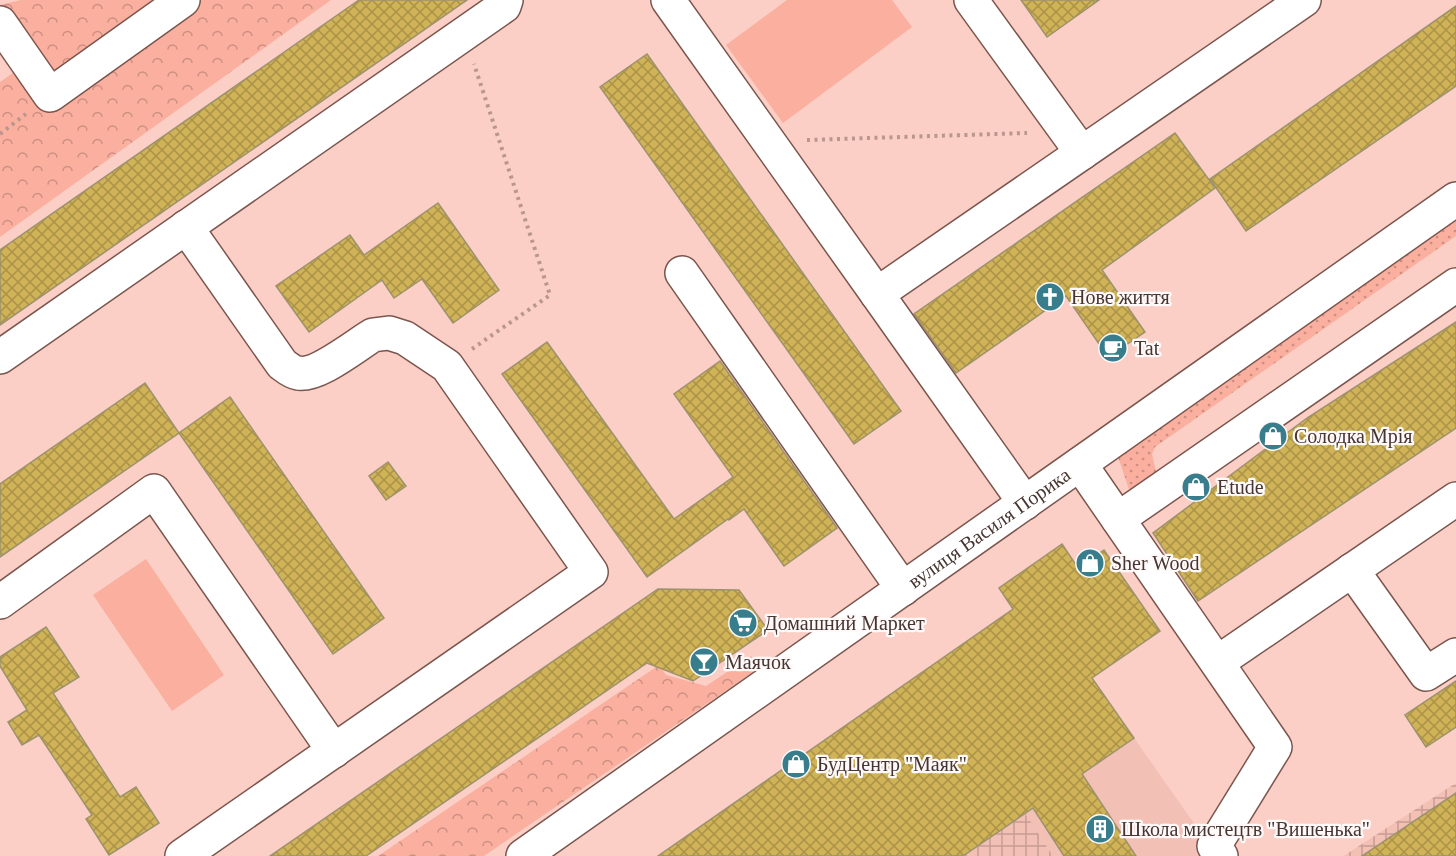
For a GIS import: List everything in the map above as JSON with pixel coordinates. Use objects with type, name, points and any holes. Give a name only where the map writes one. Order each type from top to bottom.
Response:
[{"type":"street","points":[[0,23],[50,96],[183,0]]},
{"type":"street","points":[[668,0],[1025,503]]},
{"type":"street","points":[[971,0],[1075,143]]},
{"type":"street","points":[[877,294],[1075,143],[1304,0]]},
{"type":"street","points":[[0,357],[464,34],[503,2]]},
{"type":"street","name":"вулиця Василя Порика","points":[[523,856],[1456,199]]},
{"type":"street","points":[[186,227],[282,364],[289,369],[298,373],[317,369],[373,335],[382,333],[405,338],[447,366],[591,572],[334,751],[202,851]]},
{"type":"street","points":[[682,273],[903,589]]},
{"type":"street","points":[[1118,519],[1456,285]]},
{"type":"street","points":[[1080,464],[1275,747],[1214,846],[1221,856]]},
{"type":"street","points":[[0,602],[153,491],[334,751]]},
{"type":"street","points":[[1218,662],[1456,499]]},
{"type":"street","points":[[1352,570],[1426,674],[1456,655]]},
{"type":"path","points":[[447,366],[550,295],[464,34]]},
{"type":"path","points":[[768,141],[1075,143]]},
{"type":"shaded area","points":[[1134,738],[1217,856],[1053,856],[1025,813]]},
{"type":"shaded area","points":[[1456,783],[1456,856],[1344,856],[1345,855]]},
{"type":"shaded area","points":[[1025,813],[1053,856],[963,856]]},
{"type":"green space","points":[[21,0],[331,0],[0,237],[0,82],[38,55],[0,5]]},
{"type":"green space","points":[[787,0],[892,0],[912,27],[783,123],[726,45]]},
{"type":"green space","points":[[1456,199],[1456,236],[1155,447],[1152,454],[1160,489],[1135,507],[1116,451]]},
{"type":"green space","points":[[146,559],[224,675],[172,711],[93,595]]},
{"type":"green space","points":[[751,656],[759,668],[484,856],[378,856],[659,665],[666,675],[706,686]]},
{"type":"building","points":[[359,0],[467,0],[0,325],[0,250]]},
{"type":"building","points":[[1021,0],[1099,0],[1047,37]]},
{"type":"building","points":[[1456,6],[1456,86],[1246,231],[1210,179]]},
{"type":"building","points":[[647,54],[901,411],[854,444],[600,87]]},
{"type":"building","points":[[1175,133],[1215,188],[1102,270],[1145,332],[1108,357],[1066,296],[956,373],[914,314]]},
{"type":"building","points":[[438,203],[499,290],[453,323],[422,279],[394,298],[382,280],[309,332],[276,286],[350,235],[364,255]]},
{"type":"building","points":[[1456,322],[1456,428],[1198,601],[1153,533],[1307,418]]},
{"type":"building","points":[[547,342],[674,519],[733,477],[674,394],[720,361],[837,528],[784,566],[744,509],[647,577],[502,374]]},
{"type":"building","points":[[145,383],[179,433],[0,557],[0,484]]},
{"type":"building","points":[[230,397],[384,618],[333,654],[179,433]]},
{"type":"building","points":[[388,462],[406,486],[386,500],[369,476]]},
{"type":"building","points":[[1062,544],[1078,568],[1104,550],[1160,631],[1092,678],[1134,738],[1082,774],[1136,856],[1064,856],[1033,808],[963,856],[658,856],[1013,609],[999,588]]},
{"type":"building","points":[[658,589],[739,590],[768,630],[693,681],[647,663],[366,856],[270,856]]},
{"type":"building","points":[[46,627],[79,677],[53,693],[120,797],[136,787],[159,823],[109,855],[86,819],[92,815],[39,735],[22,745],[8,722],[27,710],[0,666],[0,657]]},
{"type":"building","points":[[1456,681],[1456,727],[1426,747],[1405,715]]},
{"type":"building","points":[[1456,793],[1456,856],[1362,856]]},
{"type":"place","name":"Нове життя","points":[[1050,297]]},
{"type":"place","name":"Tat","points":[[1113,348]]},
{"type":"place","name":"Солодка Мрія","points":[[1273,436]]},
{"type":"place","name":"Etude","points":[[1196,487]]},
{"type":"place","name":"Sher Wood","points":[[1090,563]]},
{"type":"place","name":"Домашний Маркет","points":[[743,623]]},
{"type":"place","name":"Маячок","points":[[704,662]]},
{"type":"place","name":"БудЦентр \"Маяк\"","points":[[796,764]]},
{"type":"place","name":"Школа мистецтв \"Вишенька\"","points":[[1100,829]]}]
